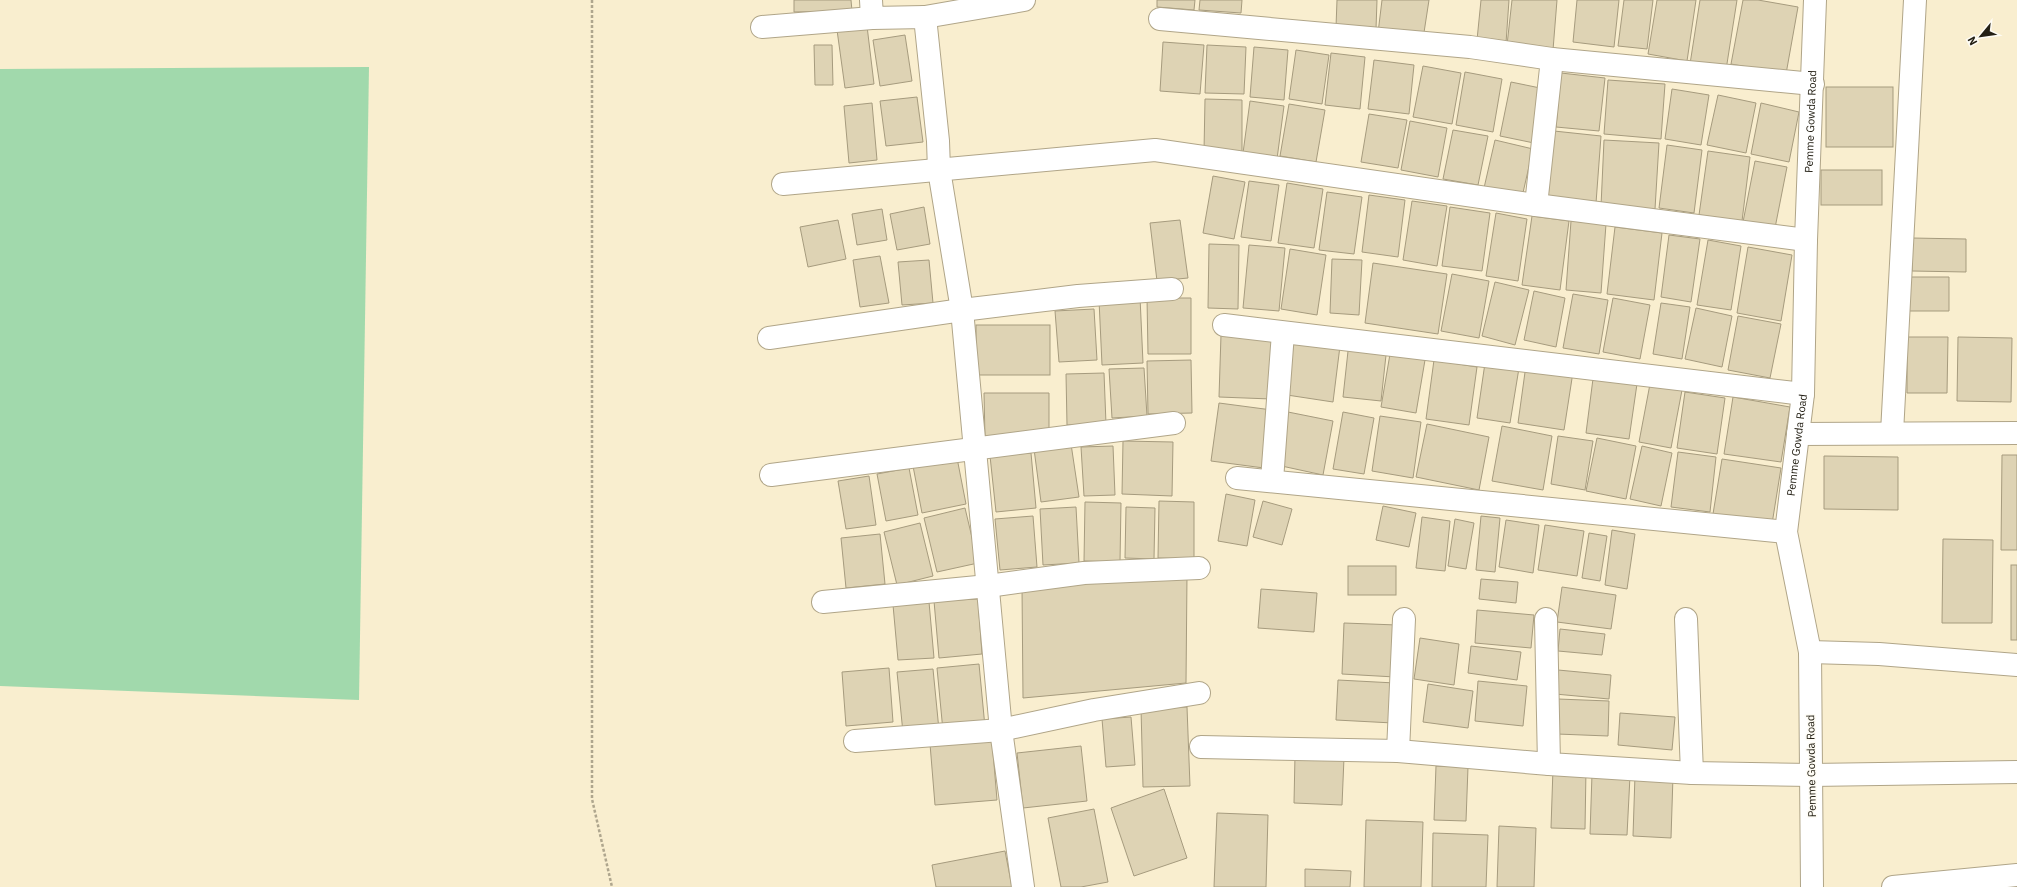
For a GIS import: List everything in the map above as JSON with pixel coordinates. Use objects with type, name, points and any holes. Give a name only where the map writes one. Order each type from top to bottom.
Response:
[{"type":"street","points":[[762,27],[871,9],[925,17],[1018,0]]},
{"type":"street","name":"Pemme Gowda Road","points":[[1812,887],[1810,652],[1786,532],[1803,394],[1806,240],[1815,0]]},
{"type":"street","points":[[1892,433],[1915,0]]},
{"type":"street","points":[[925,17],[940,170],[962,310],[1001,730],[1022,887]]},
{"type":"street","points":[[1160,19],[1470,47],[1552,59],[1813,84]]},
{"type":"street","points":[[1536,205],[1552,59]]},
{"type":"street","points":[[783,184],[1155,150],[1536,205],[1806,240]]},
{"type":"street","points":[[770,338],[962,310],[1078,296],[1172,289]]},
{"type":"street","points":[[1224,325],[1803,394]]},
{"type":"street","points":[[1272,480],[1284,332]]},
{"type":"street","points":[[771,475],[1174,423]]},
{"type":"street","points":[[1798,434],[2017,433]]},
{"type":"street","points":[[1237,478],[1272,480],[1786,532]]},
{"type":"street","points":[[823,602],[988,586],[1084,573],[1199,568]]},
{"type":"street","points":[[1398,751],[1404,619]]},
{"type":"street","points":[[1546,619],[1549,764]]},
{"type":"street","points":[[1686,619],[1692,773]]},
{"type":"street","points":[[1810,652],[1879,654],[2017,665]]},
{"type":"street","points":[[855,741],[1001,730],[1094,710],[1199,693]]},
{"type":"street","points":[[1200,747],[1398,751],[1549,764],[1692,773],[1811,775],[2017,772]]},
{"type":"street","points":[[1893,887],[2017,875]]},
{"type":"path","points":[[592,0],[592,799],[612,887]]},
{"type":"green space","points":[[369,67],[359,700],[0,686],[0,69]]},
{"type":"building","points":[[794,0],[851,0],[852,11],[794,12]]},
{"type":"building","points":[[1157,0],[1195,0],[1194,10],[1157,7]]},
{"type":"building","points":[[1200,0],[1242,0],[1241,13],[1199,10]]},
{"type":"building","points":[[1337,0],[1377,0],[1376,29],[1336,27]]},
{"type":"building","points":[[1382,0],[1429,0],[1423,39],[1378,33]]},
{"type":"building","points":[[1481,0],[1509,0],[1506,43],[1477,40]]},
{"type":"building","points":[[1512,0],[1557,0],[1553,50],[1507,45]]},
{"type":"building","points":[[1577,0],[1619,0],[1614,47],[1573,42]]},
{"type":"building","points":[[1624,0],[1653,0],[1647,49],[1618,46]]},
{"type":"building","points":[[1657,0],[1696,0],[1687,61],[1648,54]]},
{"type":"building","points":[[1700,0],[1737,0],[1726,70],[1690,64]]},
{"type":"building","points":[[1743,0],[1758,0],[1798,7],[1786,74],[1731,64]]},
{"type":"building","points":[[867,26],[874,84],[845,88],[837,30]]},
{"type":"building","points":[[905,35],[912,81],[880,86],[873,40]]},
{"type":"building","points":[[1163,42],[1204,45],[1200,94],[1160,91]]},
{"type":"building","points":[[814,45],[832,45],[833,85],[815,85]]},
{"type":"building","points":[[1207,45],[1246,47],[1244,94],[1205,93]]},
{"type":"building","points":[[1254,47],[1288,50],[1284,100],[1250,97]]},
{"type":"building","points":[[1296,50],[1329,55],[1322,104],[1289,99]]},
{"type":"building","points":[[1331,53],[1365,57],[1360,109],[1325,105]]},
{"type":"building","points":[[1374,60],[1414,65],[1409,114],[1368,109]]},
{"type":"building","points":[[1423,66],[1461,73],[1452,124],[1413,117]]},
{"type":"building","points":[[1465,72],[1502,79],[1493,132],[1456,125]]},
{"type":"building","points":[[1561,73],[1605,78],[1599,131],[1556,127]]},
{"type":"building","points":[[1608,80],[1665,84],[1661,139],[1604,134]]},
{"type":"building","points":[[1511,82],[1545,89],[1534,143],[1500,136]]},
{"type":"building","points":[[1826,87],[1893,87],[1893,147],[1826,147]]},
{"type":"building","points":[[1672,89],[1709,95],[1701,145],[1665,139]]},
{"type":"building","points":[[1718,95],[1756,103],[1746,153],[1707,145]]},
{"type":"building","points":[[917,97],[923,142],[886,146],[880,101]]},
{"type":"building","points":[[1205,99],[1242,100],[1242,152],[1204,151]]},
{"type":"building","points":[[1250,101],[1284,106],[1277,159],[1243,153]]},
{"type":"building","points":[[872,103],[877,160],[849,163],[844,106]]},
{"type":"building","points":[[1761,103],[1799,112],[1789,162],[1751,154]]},
{"type":"building","points":[[1289,104],[1325,110],[1316,162],[1280,156]]},
{"type":"building","points":[[1369,114],[1407,120],[1398,168],[1361,162]]},
{"type":"building","points":[[1410,121],[1447,128],[1438,177],[1401,170]]},
{"type":"building","points":[[1453,130],[1488,136],[1478,185],[1443,179]]},
{"type":"building","points":[[1554,131],[1601,136],[1596,203],[1548,198]]},
{"type":"building","points":[[1495,140],[1533,149],[1522,197],[1484,188]]},
{"type":"building","points":[[1604,140],[1659,143],[1655,209],[1601,206]]},
{"type":"building","points":[[1667,145],[1702,150],[1694,213],[1659,208]]},
{"type":"building","points":[[1708,151],[1750,157],[1742,221],[1699,215]]},
{"type":"building","points":[[1755,161],[1787,167],[1775,228],[1743,222]]},
{"type":"building","points":[[1821,170],[1882,170],[1882,205],[1821,205]]},
{"type":"building","points":[[1213,176],[1245,182],[1234,239],[1203,233]]},
{"type":"building","points":[[1249,181],[1279,185],[1271,241],[1241,237]]},
{"type":"building","points":[[1287,183],[1323,189],[1314,248],[1278,243]]},
{"type":"building","points":[[1327,192],[1362,197],[1354,254],[1319,250]]},
{"type":"building","points":[[1369,195],[1405,200],[1398,257],[1362,252]]},
{"type":"building","points":[[1412,201],[1447,206],[1437,266],[1403,260]]},
{"type":"building","points":[[924,207],[930,244],[897,250],[890,214]]},
{"type":"building","points":[[1450,207],[1490,213],[1482,271],[1442,266]]},
{"type":"building","points":[[882,209],[887,240],[857,245],[852,214]]},
{"type":"building","points":[[1496,213],[1527,219],[1518,281],[1486,276]]},
{"type":"building","points":[[1532,216],[1569,221],[1560,290],[1522,285]]},
{"type":"building","points":[[838,220],[846,259],[808,267],[800,227]]},
{"type":"building","points":[[1180,220],[1188,278],[1157,281],[1150,223]]},
{"type":"building","points":[[1571,221],[1606,224],[1601,293],[1566,290]]},
{"type":"building","points":[[1615,227],[1662,233],[1654,300],[1607,294]]},
{"type":"building","points":[[1669,235],[1700,239],[1691,302],[1661,297]]},
{"type":"building","points":[[1912,238],[1966,239],[1966,272],[1912,271]]},
{"type":"building","points":[[1708,240],[1741,246],[1731,310],[1697,305]]},
{"type":"building","points":[[1209,244],[1239,245],[1238,309],[1208,308]]},
{"type":"building","points":[[1249,245],[1285,248],[1279,311],[1243,308]]},
{"type":"building","points":[[1748,247],[1792,255],[1781,321],[1737,313]]},
{"type":"building","points":[[1290,249],[1326,255],[1317,315],[1281,309]]},
{"type":"building","points":[[880,256],[889,303],[860,307],[853,260]]},
{"type":"building","points":[[1332,259],[1362,260],[1359,315],[1330,313]]},
{"type":"building","points":[[929,260],[933,303],[902,305],[898,262]]},
{"type":"building","points":[[1373,263],[1447,274],[1438,334],[1365,323]]},
{"type":"building","points":[[1452,274],[1489,281],[1479,338],[1441,331]]},
{"type":"building","points":[[1907,277],[1949,277],[1949,311],[1906,311]]},
{"type":"building","points":[[1495,282],[1529,290],[1515,345],[1482,336]]},
{"type":"building","points":[[1534,291],[1565,298],[1556,347],[1524,340]]},
{"type":"building","points":[[1573,294],[1608,300],[1599,354],[1563,348]]},
{"type":"building","points":[[1140,297],[1143,363],[1102,365],[1099,300]]},
{"type":"building","points":[[1147,298],[1191,298],[1191,354],[1148,354]]},
{"type":"building","points":[[1613,298],[1650,305],[1640,359],[1603,352]]},
{"type":"building","points":[[1661,303],[1690,307],[1682,359],[1653,354]]},
{"type":"building","points":[[1696,308],[1732,316],[1722,367],[1685,359]]},
{"type":"building","points":[[1094,309],[1097,360],[1059,362],[1055,311]]},
{"type":"building","points":[[1738,316],[1781,324],[1770,378],[1728,370]]},
{"type":"building","points":[[976,325],[1050,325],[1050,375],[976,375]]},
{"type":"building","points":[[1221,335],[1273,337],[1271,399],[1219,397]]},
{"type":"building","points":[[1907,337],[1948,337],[1947,393],[1907,393]]},
{"type":"building","points":[[1958,337],[2012,338],[2011,402],[1957,401]]},
{"type":"building","points":[[1294,340],[1340,346],[1333,402],[1287,395]]},
{"type":"building","points":[[1349,342],[1387,346],[1381,401],[1343,397]]},
{"type":"building","points":[[1390,354],[1425,360],[1416,413],[1381,407]]},
{"type":"building","points":[[1191,360],[1192,413],[1148,414],[1147,361]]},
{"type":"building","points":[[1434,360],[1477,367],[1469,425],[1426,419]]},
{"type":"building","points":[[1485,363],[1519,368],[1510,423],[1477,418]]},
{"type":"building","points":[[1526,365],[1573,372],[1564,430],[1518,423]]},
{"type":"building","points":[[1144,368],[1147,416],[1112,418],[1109,369]]},
{"type":"building","points":[[1594,371],[1638,377],[1629,439],[1586,433]]},
{"type":"building","points":[[1104,373],[1106,424],[1067,425],[1066,374]]},
{"type":"building","points":[[1650,384],[1682,390],[1671,448],[1639,442]]},
{"type":"building","points":[[1685,392],[1725,398],[1717,454],[1677,448]]},
{"type":"building","points":[[984,393],[1049,393],[1049,439],[985,439]]},
{"type":"building","points":[[1733,397],[1790,407],[1781,462],[1724,454]]},
{"type":"building","points":[[1219,403],[1272,410],[1264,468],[1211,461]]},
{"type":"building","points":[[1288,412],[1333,421],[1323,475],[1277,465]]},
{"type":"building","points":[[1343,412],[1374,418],[1364,474],[1333,469]]},
{"type":"building","points":[[1380,416],[1421,422],[1413,478],[1372,471]]},
{"type":"building","points":[[1427,424],[1489,437],[1479,490],[1416,477]]},
{"type":"building","points":[[1502,426],[1552,436],[1543,490],[1492,481]]},
{"type":"building","points":[[1558,436],[1593,441],[1585,490],[1551,484]]},
{"type":"building","points":[[1597,438],[1636,446],[1626,499],[1586,491]]},
{"type":"building","points":[[1123,441],[1173,442],[1172,496],[1122,494]]},
{"type":"building","points":[[1071,444],[1079,497],[1041,502],[1034,449]]},
{"type":"building","points":[[1113,446],[1115,495],[1084,496],[1081,447]]},
{"type":"building","points":[[1642,446],[1672,453],[1661,506],[1630,499]]},
{"type":"building","points":[[1678,452],[1716,457],[1710,512],[1671,507]]},
{"type":"building","points":[[1031,453],[1036,508],[996,512],[990,456]]},
{"type":"building","points":[[2002,455],[2017,455],[2017,550],[2001,550]]},
{"type":"building","points":[[1824,456],[1898,457],[1898,510],[1824,509]]},
{"type":"building","points":[[957,458],[966,504],[922,513],[913,466]]},
{"type":"building","points":[[1722,459],[1781,468],[1772,524],[1713,514]]},
{"type":"building","points":[[909,468],[918,515],[886,521],[877,474]]},
{"type":"building","points":[[869,476],[876,525],[846,529],[838,481]]},
{"type":"building","points":[[1226,494],[1255,500],[1247,546],[1218,541]]},
{"type":"building","points":[[1159,501],[1194,502],[1194,559],[1158,558]]},
{"type":"building","points":[[1263,501],[1292,509],[1282,545],[1253,537]]},
{"type":"building","points":[[1085,502],[1121,503],[1120,562],[1084,561]]},
{"type":"building","points":[[1383,506],[1416,513],[1409,547],[1376,540]]},
{"type":"building","points":[[1076,507],[1079,563],[1043,565],[1040,509]]},
{"type":"building","points":[[1126,507],[1155,508],[1154,559],[1125,558]]},
{"type":"building","points":[[965,508],[978,563],[937,572],[924,518]]},
{"type":"building","points":[[1033,516],[1037,567],[1000,570],[995,519]]},
{"type":"building","points":[[1481,516],[1500,518],[1495,572],[1476,570]]},
{"type":"building","points":[[1422,517],[1450,521],[1445,571],[1416,568]]},
{"type":"building","points":[[1455,519],[1474,523],[1466,569],[1448,566]]},
{"type":"building","points":[[1506,520],[1539,525],[1533,573],[1499,567]]},
{"type":"building","points":[[920,523],[933,576],[897,585],[884,532]]},
{"type":"building","points":[[1545,525],[1584,531],[1577,576],[1538,570]]},
{"type":"building","points":[[1612,530],[1635,534],[1627,589],[1605,585]]},
{"type":"building","points":[[1589,533],[1607,536],[1600,581],[1582,578]]},
{"type":"building","points":[[880,534],[885,584],[846,588],[841,538]]},
{"type":"building","points":[[1943,539],[1993,540],[1992,623],[1942,623]]},
{"type":"building","points":[[2011,565],[2017,565],[2017,640],[2011,640]]},
{"type":"building","points":[[1348,566],[1396,566],[1396,595],[1348,595]]},
{"type":"building","points":[[1187,575],[1186,683],[1023,698],[1022,588]]},
{"type":"building","points":[[1481,579],[1518,582],[1516,603],[1479,599]]},
{"type":"building","points":[[1562,587],[1616,595],[1611,629],[1557,622]]},
{"type":"building","points":[[1261,589],[1317,593],[1314,632],[1258,628]]},
{"type":"building","points":[[978,599],[982,654],[939,658],[934,601]]},
{"type":"building","points":[[929,602],[934,658],[898,660],[893,605]]},
{"type":"building","points":[[1477,610],[1534,615],[1531,648],[1475,643]]},
{"type":"building","points":[[1344,623],[1397,625],[1395,677],[1342,674]]},
{"type":"building","points":[[1560,629],[1605,634],[1602,655],[1558,651]]},
{"type":"building","points":[[1420,638],[1459,644],[1454,685],[1414,679]]},
{"type":"building","points":[[1471,646],[1521,652],[1517,680],[1468,673]]},
{"type":"building","points":[[979,664],[985,727],[943,731],[937,668]]},
{"type":"building","points":[[889,668],[893,722],[846,726],[842,672]]},
{"type":"building","points":[[933,669],[939,730],[903,733],[897,672]]},
{"type":"building","points":[[1558,670],[1611,675],[1609,699],[1555,694]]},
{"type":"building","points":[[1338,680],[1395,683],[1393,723],[1336,720]]},
{"type":"building","points":[[1478,681],[1527,686],[1523,726],[1475,721]]},
{"type":"building","points":[[1428,684],[1473,691],[1468,728],[1423,722]]},
{"type":"building","points":[[1558,699],[1609,701],[1608,736],[1557,734]]},
{"type":"building","points":[[1187,707],[1190,786],[1143,787],[1141,708]]},
{"type":"building","points":[[1620,713],[1675,717],[1672,750],[1618,745]]},
{"type":"building","points":[[1131,717],[1135,765],[1106,767],[1102,719]]},
{"type":"building","points":[[992,740],[997,800],[935,805],[930,744]]},
{"type":"building","points":[[1081,746],[1087,801],[1023,808],[1017,753]]},
{"type":"building","points":[[1295,755],[1344,758],[1342,805],[1294,803]]},
{"type":"building","points":[[1436,766],[1468,767],[1466,821],[1434,820]]},
{"type":"building","points":[[1553,768],[1586,769],[1585,829],[1551,828]]},
{"type":"building","points":[[1592,774],[1630,776],[1627,835],[1590,834]]},
{"type":"building","points":[[1635,775],[1673,776],[1671,838],[1633,836]]},
{"type":"building","points":[[1164,789],[1187,858],[1134,876],[1111,808]]},
{"type":"building","points":[[1094,809],[1108,882],[1081,887],[1061,887],[1048,818]]},
{"type":"building","points":[[1217,813],[1268,815],[1266,887],[1214,887]]},
{"type":"building","points":[[1366,820],[1423,822],[1421,887],[1364,887]]},
{"type":"building","points":[[1499,826],[1536,828],[1534,887],[1497,887]]},
{"type":"building","points":[[1433,833],[1488,835],[1486,887],[1432,887]]},
{"type":"building","points":[[1005,851],[1012,887],[936,887],[932,865]]},
{"type":"building","points":[[1305,869],[1351,871],[1350,887],[1305,887]]}]
